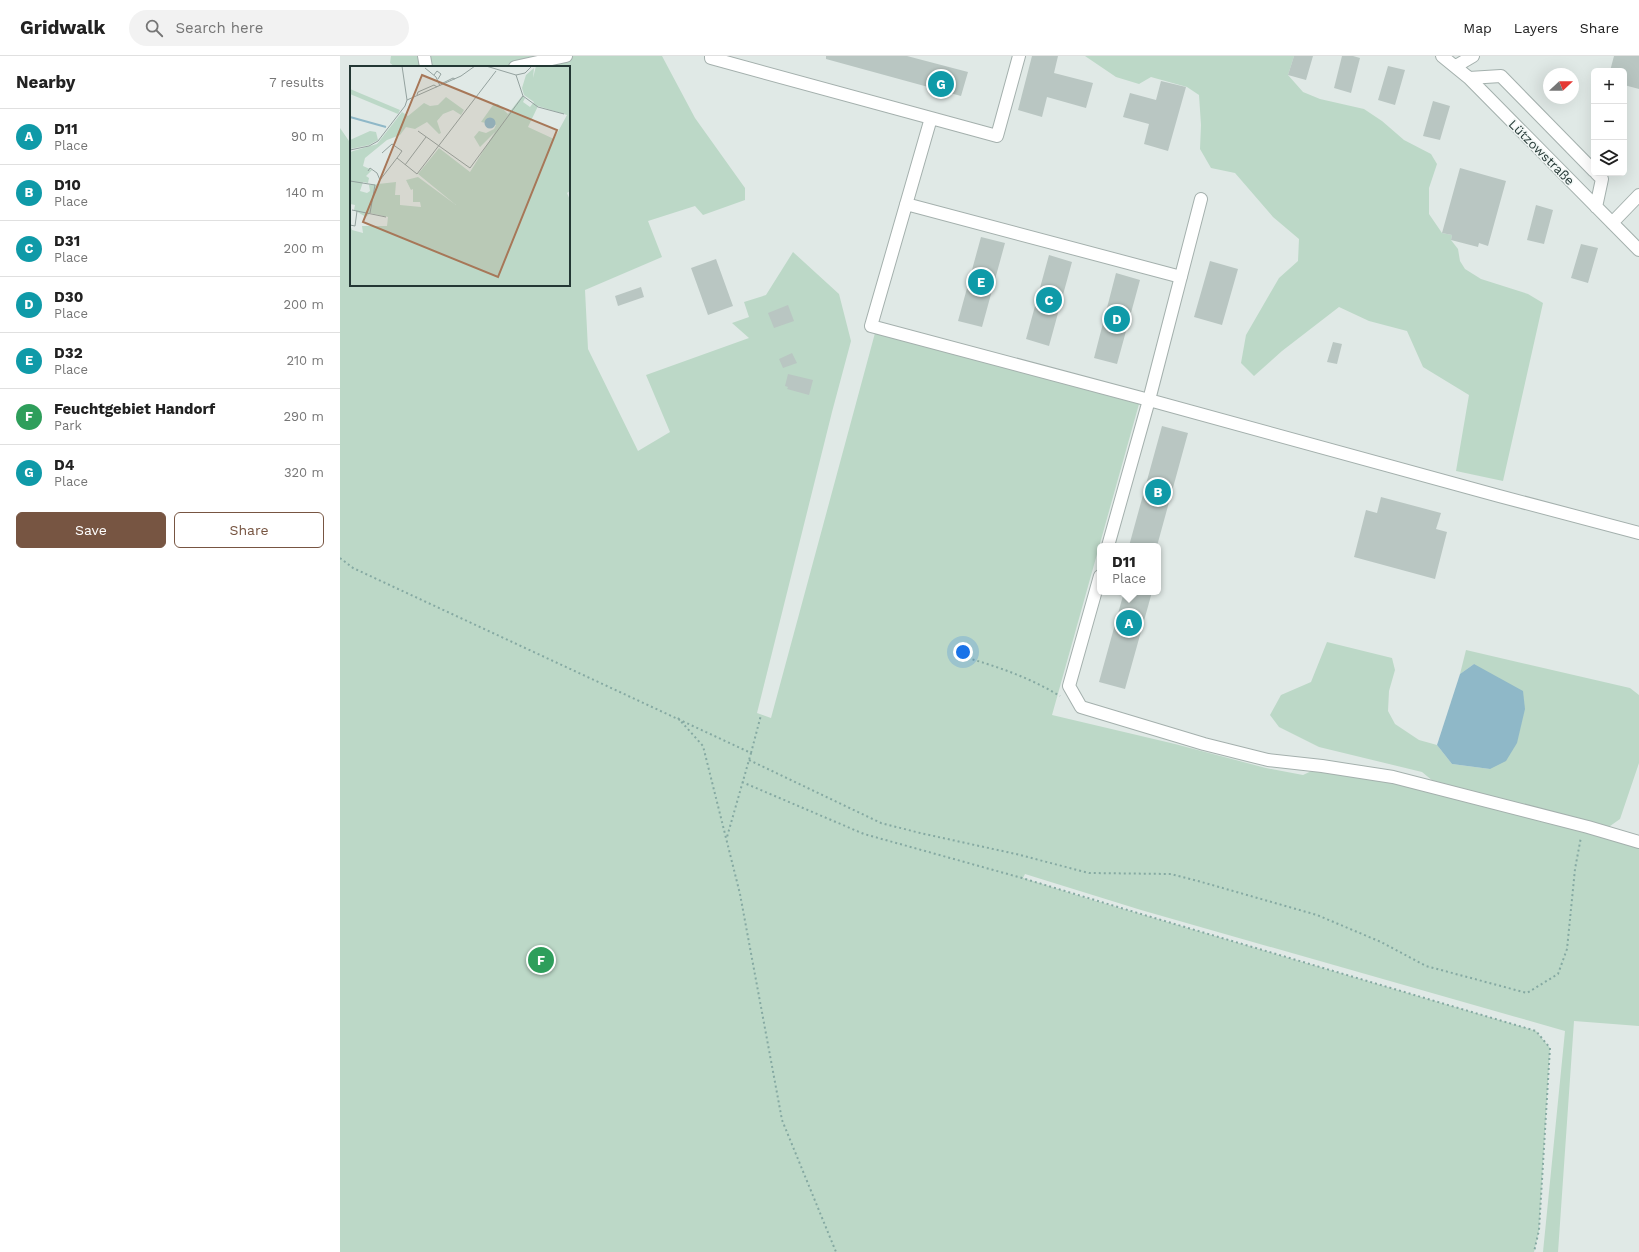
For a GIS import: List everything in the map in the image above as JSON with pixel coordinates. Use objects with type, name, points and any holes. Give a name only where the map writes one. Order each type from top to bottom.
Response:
[{"type":"street","points":[[424,56],[426,66]]},
{"type":"street","points":[[520,66],[566,56]]},
{"type":"street","points":[[712,56],[711,58],[998,136],[1019,56]]},
{"type":"street","name":"Lützowstraße","points":[[1442,56],[1456,66],[1596,207],[1633,239],[1639,250]]},
{"type":"street","points":[[1456,66],[1473,56]]},
{"type":"street","points":[[1468,78],[1501,76],[1591,168]]},
{"type":"street","points":[[931,118],[871,326],[1639,533]]},
{"type":"street","points":[[1596,207],[1602,179],[1599,176]]},
{"type":"street","points":[[1612,222],[1639,196]]},
{"type":"street","points":[[1109,543],[1149,400],[1201,199]]},
{"type":"street","points":[[906,204],[1181,277]]},
{"type":"street","points":[[1097,587],[1070,686],[1081,707],[1204,744],[1268,760],[1322,766],[1392,777],[1583,826],[1639,842]]},
{"type":"path","points":[[340,558],[353,568],[678,718],[751,754]]},
{"type":"path","points":[[958,654],[1003,668],[1046,687],[1063,697]]},
{"type":"path","points":[[726,838],[761,715]]},
{"type":"path","points":[[678,718],[703,746],[740,894],[782,1120],[836,1252]]},
{"type":"path","points":[[749,760],[881,823],[1089,872],[1171,874],[1198,881],[1317,915],[1381,942],[1426,966],[1527,993],[1558,974],[1567,949],[1575,869],[1583,826]]},
{"type":"path","points":[[742,782],[864,834],[1022,878],[1536,1031],[1550,1048],[1538,1230],[1534,1252]]},
{"type":"green space","points":[[391,56],[662,56],[695,118],[745,188],[745,200],[703,215],[695,206],[648,221],[662,257],[585,290],[588,349],[638,451],[670,432],[646,375],[749,338],[732,323],[749,317],[744,302],[766,295],[793,252],[839,294],[851,341],[757,713],[771,718],[875,333],[1139,404],[1100,543],[1097,543],[1097,554],[1052,715],[1175,744],[1266,768],[1303,775],[1322,766],[1453,791],[1433,781],[1422,772],[1319,747],[1279,727],[1270,715],[1281,695],[1311,682],[1327,642],[1392,658],[1395,670],[1389,691],[1388,711],[1395,724],[1419,740],[1437,745],[1452,764],[1490,769],[1474,664],[1460,674],[1466,650],[1630,688],[1639,695],[1639,763],[1620,819],[1603,831],[1639,842],[1639,1026],[1574,1021],[1558,1252],[1543,1252],[1565,1031],[1141,910],[1025,874],[1023,878],[1086,898],[1536,1031],[1550,1048],[1539,1230],[1534,1252],[340,1252],[340,128],[350,144],[350,286],[570,286],[570,66],[394,66],[390,63]]},
{"type":"green space","points":[[1085,56],[1294,56],[1288,75],[1303,92],[1320,99],[1364,109],[1382,121],[1404,140],[1431,154],[1437,164],[1429,188],[1429,214],[1442,233],[1452,235],[1451,240],[1458,249],[1460,261],[1465,269],[1481,279],[1528,294],[1543,303],[1503,481],[1456,471],[1469,395],[1423,367],[1407,331],[1369,321],[1339,307],[1282,351],[1254,376],[1241,363],[1246,335],[1279,278],[1298,261],[1299,239],[1273,217],[1235,173],[1211,168],[1200,149],[1201,125],[1199,95],[1187,87],[1151,77],[1139,84],[1116,77]]},
{"type":"water","points":[[1474,664],[1523,691],[1525,709],[1517,743],[1506,761],[1490,769],[1452,764],[1437,745],[1460,674]]},
{"type":"building","points":[[826,56],[907,56],[968,72],[961,96],[826,59]]},
{"type":"building","points":[[1032,56],[1058,56],[1054,73],[1093,83],[1086,108],[1047,97],[1042,117],[1018,110]]},
{"type":"building","points":[[1294,56],[1313,56],[1306,80],[1288,75]]},
{"type":"building","points":[[1342,56],[1353,56],[1360,58],[1351,93],[1334,88]]},
{"type":"building","points":[[1614,56],[1639,56],[1639,89],[1627,86],[1627,68],[1611,68]]},
{"type":"building","points":[[1388,66],[1405,70],[1395,105],[1378,100]]},
{"type":"building","points":[[1161,81],[1186,87],[1168,151],[1144,144],[1149,124],[1123,117],[1130,93],[1156,100]]},
{"type":"building","points":[[1433,101],[1450,106],[1440,140],[1423,136]]},
{"type":"building","points":[[1460,168],[1506,181],[1488,246],[1479,243],[1478,247],[1451,240],[1452,235],[1442,233]]},
{"type":"building","points":[[1536,205],[1553,210],[1544,244],[1527,240]]},
{"type":"building","points":[[981,237],[1005,243],[982,327],[958,321]]},
{"type":"building","points":[[1581,244],[1598,248],[1588,283],[1571,278]]},
{"type":"building","points":[[1049,255],[1072,262],[1049,346],[1026,339]]},
{"type":"building","points":[[716,259],[733,306],[708,315],[691,268]]},
{"type":"building","points":[[1210,261],[1238,269],[1222,325],[1194,317]]},
{"type":"building","points":[[1116,273],[1140,280],[1117,364],[1094,358]]},
{"type":"building","points":[[641,287],[644,297],[618,306],[615,296]]},
{"type":"building","points":[[788,305],[794,321],[774,328],[768,313]]},
{"type":"building","points":[[1333,342],[1342,344],[1337,364],[1327,362]]},
{"type":"building","points":[[792,353],[797,363],[783,368],[779,359]]},
{"type":"building","points":[[788,374],[813,380],[809,395],[787,389],[788,387],[785,386]]},
{"type":"building","points":[[1162,426],[1188,433],[1158,543],[1130,543]]},
{"type":"building","points":[[1381,497],[1441,513],[1436,529],[1447,532],[1435,579],[1354,557],[1366,510],[1377,513]]},
{"type":"building","points":[[1123,595],[1151,595],[1125,689],[1099,682]]},
{"type":"place","name":"D4","points":[[941,84]]},
{"type":"place","name":"D32","points":[[981,282]]},
{"type":"place","name":"D31","points":[[1049,300]]},
{"type":"place","name":"D30","points":[[1117,319]]},
{"type":"place","name":"D10","points":[[1158,492]]},
{"type":"place","name":"D11","points":[[1129,623]]},
{"type":"place","name":"Feuchtgebiet Handorf","points":[[541,960]]}]
